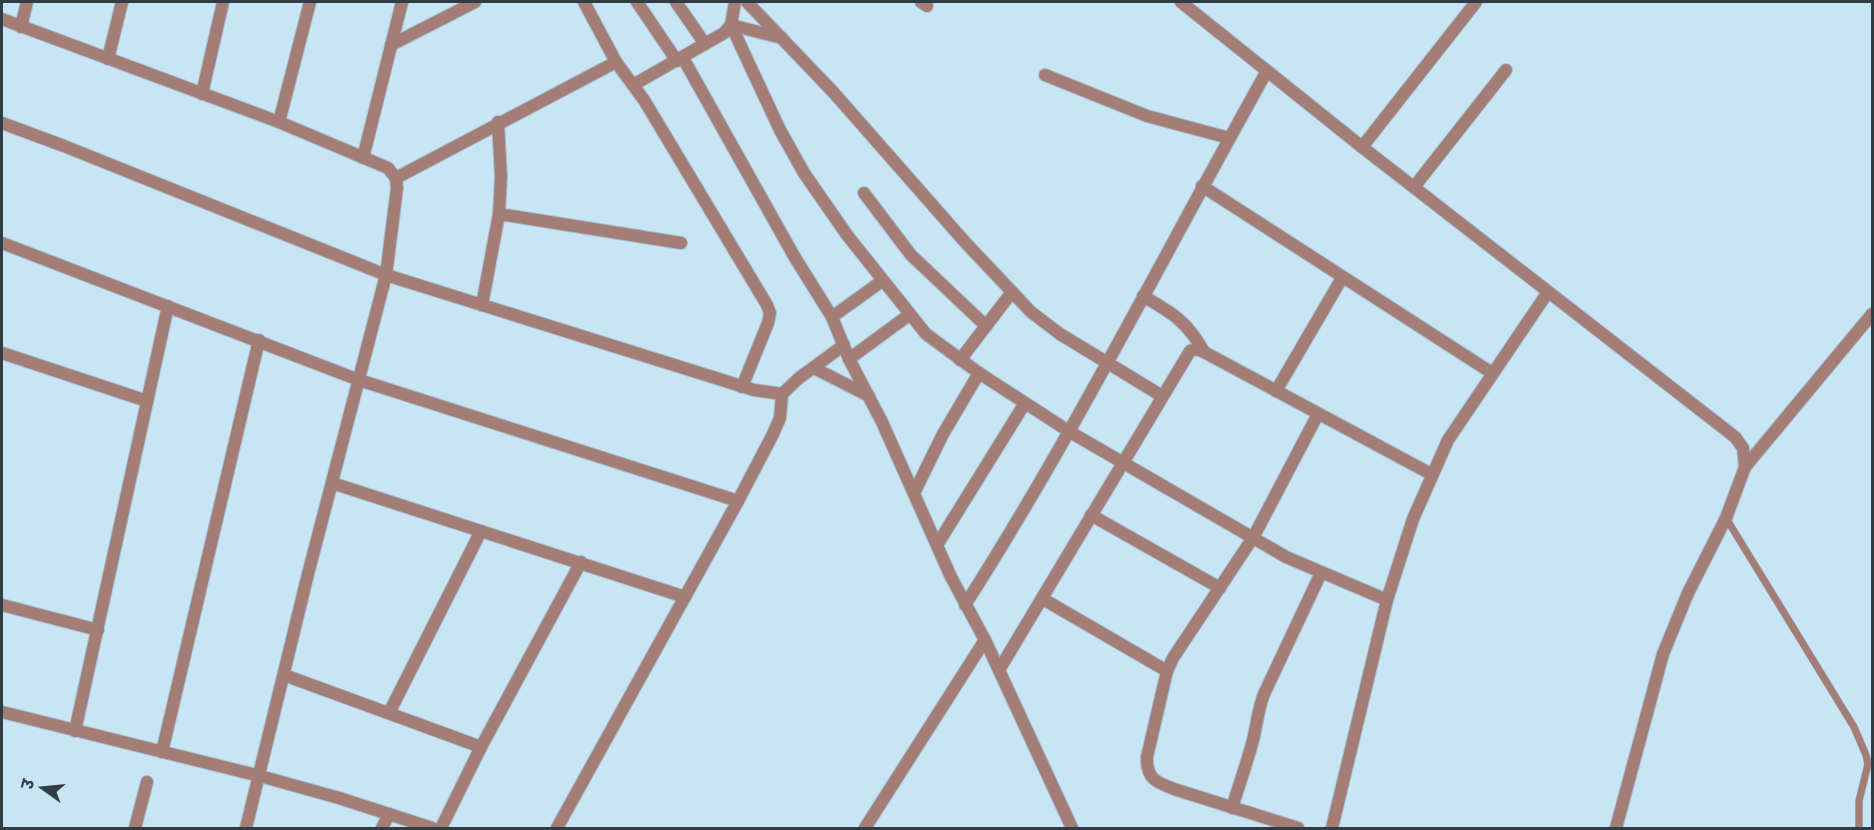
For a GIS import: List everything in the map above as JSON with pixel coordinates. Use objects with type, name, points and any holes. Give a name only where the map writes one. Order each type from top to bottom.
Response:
[{"type":"street","points":[[21,27],[27,2]]},
{"type":"street","points":[[108,58],[122,2]]},
{"type":"street","points":[[202,94],[223,2]]},
{"type":"street","points":[[279,122],[310,2]]},
{"type":"street","points":[[363,158],[402,2]]},
{"type":"street","points":[[391,45],[475,2]]},
{"type":"street","points":[[584,2],[616,62],[633,85],[767,304],[770,313],[768,323],[742,387]]},
{"type":"street","points":[[637,2],[680,59],[832,317],[849,359],[869,396],[965,605],[985,640],[1072,828]]},
{"type":"street","points":[[676,2],[705,44]]},
{"type":"street","points":[[633,85],[724,33],[731,25],[735,2]]},
{"type":"street","points":[[747,2],[834,93],[956,232],[1031,312],[1060,334],[1162,396]]},
{"type":"street","points":[[1181,2],[1362,147],[1735,437],[1743,448],[1745,467]]},
{"type":"street","points":[[1362,147],[1476,2]]},
{"type":"street","points":[[2,19],[279,122],[388,168],[396,178],[396,201],[386,275],[246,828]]},
{"type":"street","points":[[731,25],[782,39]]},
{"type":"street","points":[[731,25],[780,130],[804,173],[841,227],[926,334],[979,373],[1070,432],[1123,463],[1286,556],[1387,600]]},
{"type":"street","points":[[396,178],[498,122],[616,62]]},
{"type":"street","points":[[965,605],[1010,536],[1070,432],[1267,70]]},
{"type":"street","points":[[1414,187],[1506,70]]},
{"type":"street","points":[[1045,75],[1147,116],[1229,138]]},
{"type":"street","points":[[482,305],[499,214],[501,177],[498,122]]},
{"type":"street","points":[[2,123],[386,275],[742,387],[782,394]]},
{"type":"street","points":[[1202,186],[1492,373]]},
{"type":"street","points":[[864,193],[911,255],[986,326]]},
{"type":"street","points":[[499,214],[681,243]]},
{"type":"street","points":[[2,243],[359,380],[738,501]]},
{"type":"street","points":[[1276,391],[1342,278]]},
{"type":"street","points":[[832,317],[882,281]]},
{"type":"street","points":[[960,360],[1012,292]]},
{"type":"street","points":[[1332,828],[1387,600],[1413,519],[1431,474],[1448,440],[1548,292]]},
{"type":"street","points":[[1143,296],[1175,315],[1188,326],[1204,352]]},
{"type":"street","points":[[75,731],[168,306]]},
{"type":"street","points":[[1616,828],[1663,654],[1688,593],[1726,518],[1745,467],[1872,314]]},
{"type":"street","points":[[849,359],[909,315]]},
{"type":"street","points":[[162,752],[259,340]]},
{"type":"street","points":[[557,828],[772,436],[780,418],[782,394],[799,378],[844,345]]},
{"type":"street","points":[[999,670],[1190,351],[1204,352],[1431,474]]},
{"type":"street","points":[[2,353],[147,401]]},
{"type":"street","points":[[813,368],[869,396]]},
{"type":"street","points":[[914,493],[943,434],[979,373]]},
{"type":"street","points":[[937,545],[1025,403]]},
{"type":"street","points":[[1298,828],[1160,783],[1150,775],[1146,768],[1167,671],[1182,644],[1254,536],[1318,414]]},
{"type":"street","points":[[332,483],[685,597]]},
{"type":"street","points":[[1091,515],[1220,588]]},
{"type":"street","points":[[389,713],[481,531]]},
{"type":"street","points":[[441,828],[481,747],[581,562]]},
{"type":"street","points":[[1232,807],[1247,762],[1255,732],[1257,713],[1264,694],[1321,573]]},
{"type":"street","points":[[1042,599],[1167,671]]},
{"type":"street","points":[[2,605],[98,630]]},
{"type":"street","points":[[865,828],[985,640]]},
{"type":"street","points":[[284,675],[481,747]]},
{"type":"street","points":[[2,712],[260,776],[432,828]]},
{"type":"street","points":[[135,828],[147,782]]},
{"type":"street","points":[[382,828],[389,814]]},
{"type":"lane","points":[[1726,518],[1854,727],[1869,756],[1859,801],[1859,828]]}]
